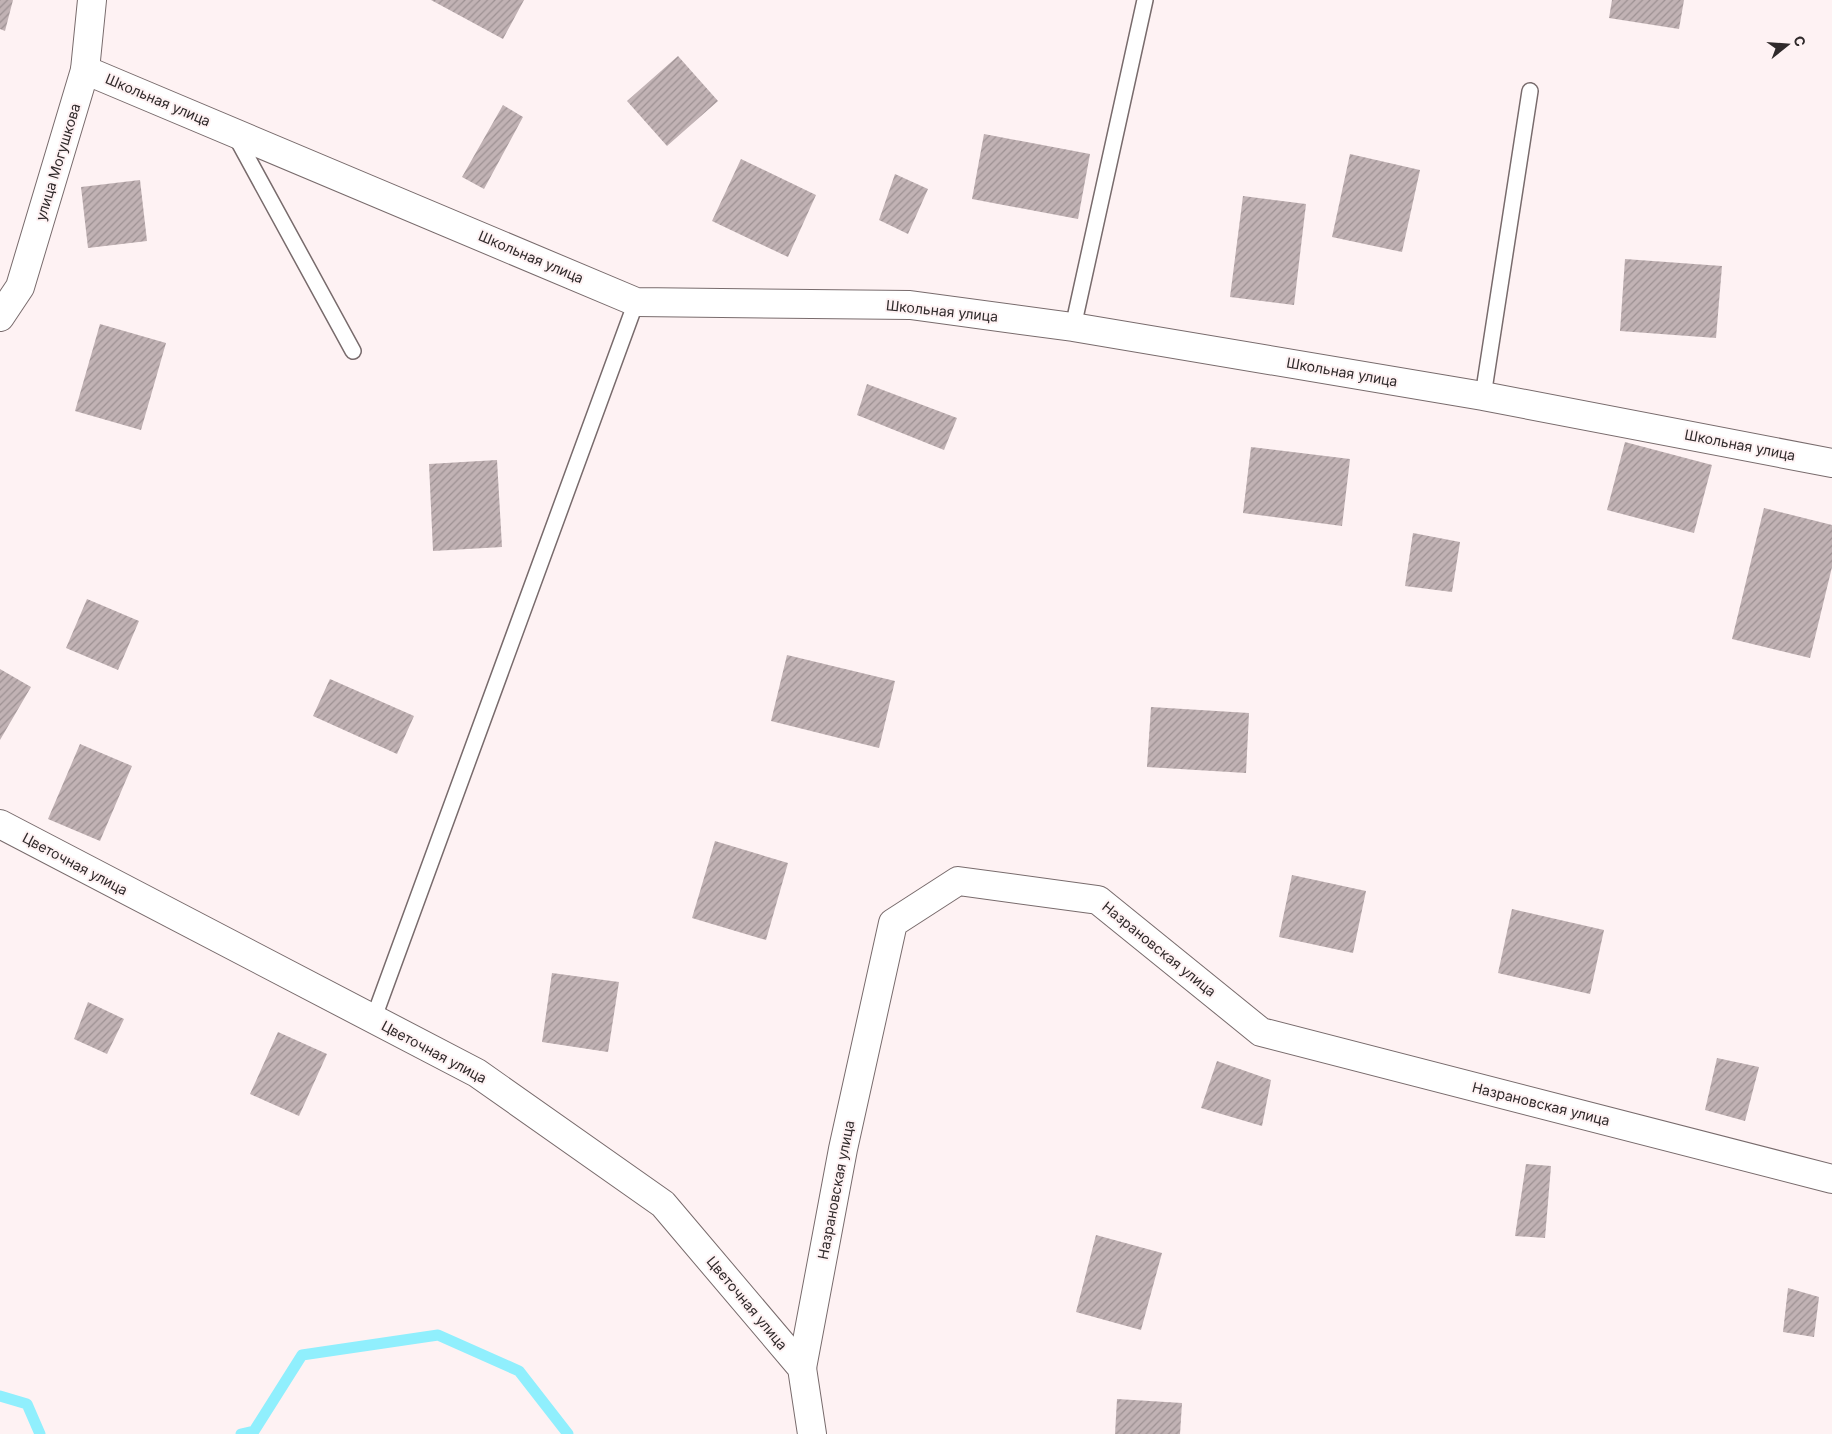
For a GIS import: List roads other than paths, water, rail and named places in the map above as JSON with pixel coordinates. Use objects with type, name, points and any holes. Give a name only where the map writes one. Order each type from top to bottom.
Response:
[{"type":"street","name":"улица Могушкова","points":[[0,317],[20,287],[85,70],[92,0]]},
{"type":"street","name":"Школьная улица","points":[[85,70],[636,302],[910,305],[1073,327],[1483,396],[1831,460]]},
{"type":"street","name":"Цветочная улица","points":[[0,824],[372,1020],[477,1073],[663,1204],[802,1368]]},
{"type":"street","name":"Назрановская улица","points":[[802,1368],[843,1149],[894,923],[958,880],[1098,900],[1260,1032],[1832,1179]]},
{"type":"street","points":[[802,1368],[812,1434]]},
{"type":"lane","points":[[1073,327],[1145,0]]},
{"type":"lane","points":[[1483,396],[1530,91]]},
{"type":"lane","points":[[233,132],[353,351]]},
{"type":"lane","points":[[372,1020],[636,302]]},
{"type":"waterway","points":[[241,1434],[254,1431],[302,1355],[438,1335],[519,1371],[568,1434]]},
{"type":"waterway","points":[[0,1396],[27,1404],[40,1434]]}]
